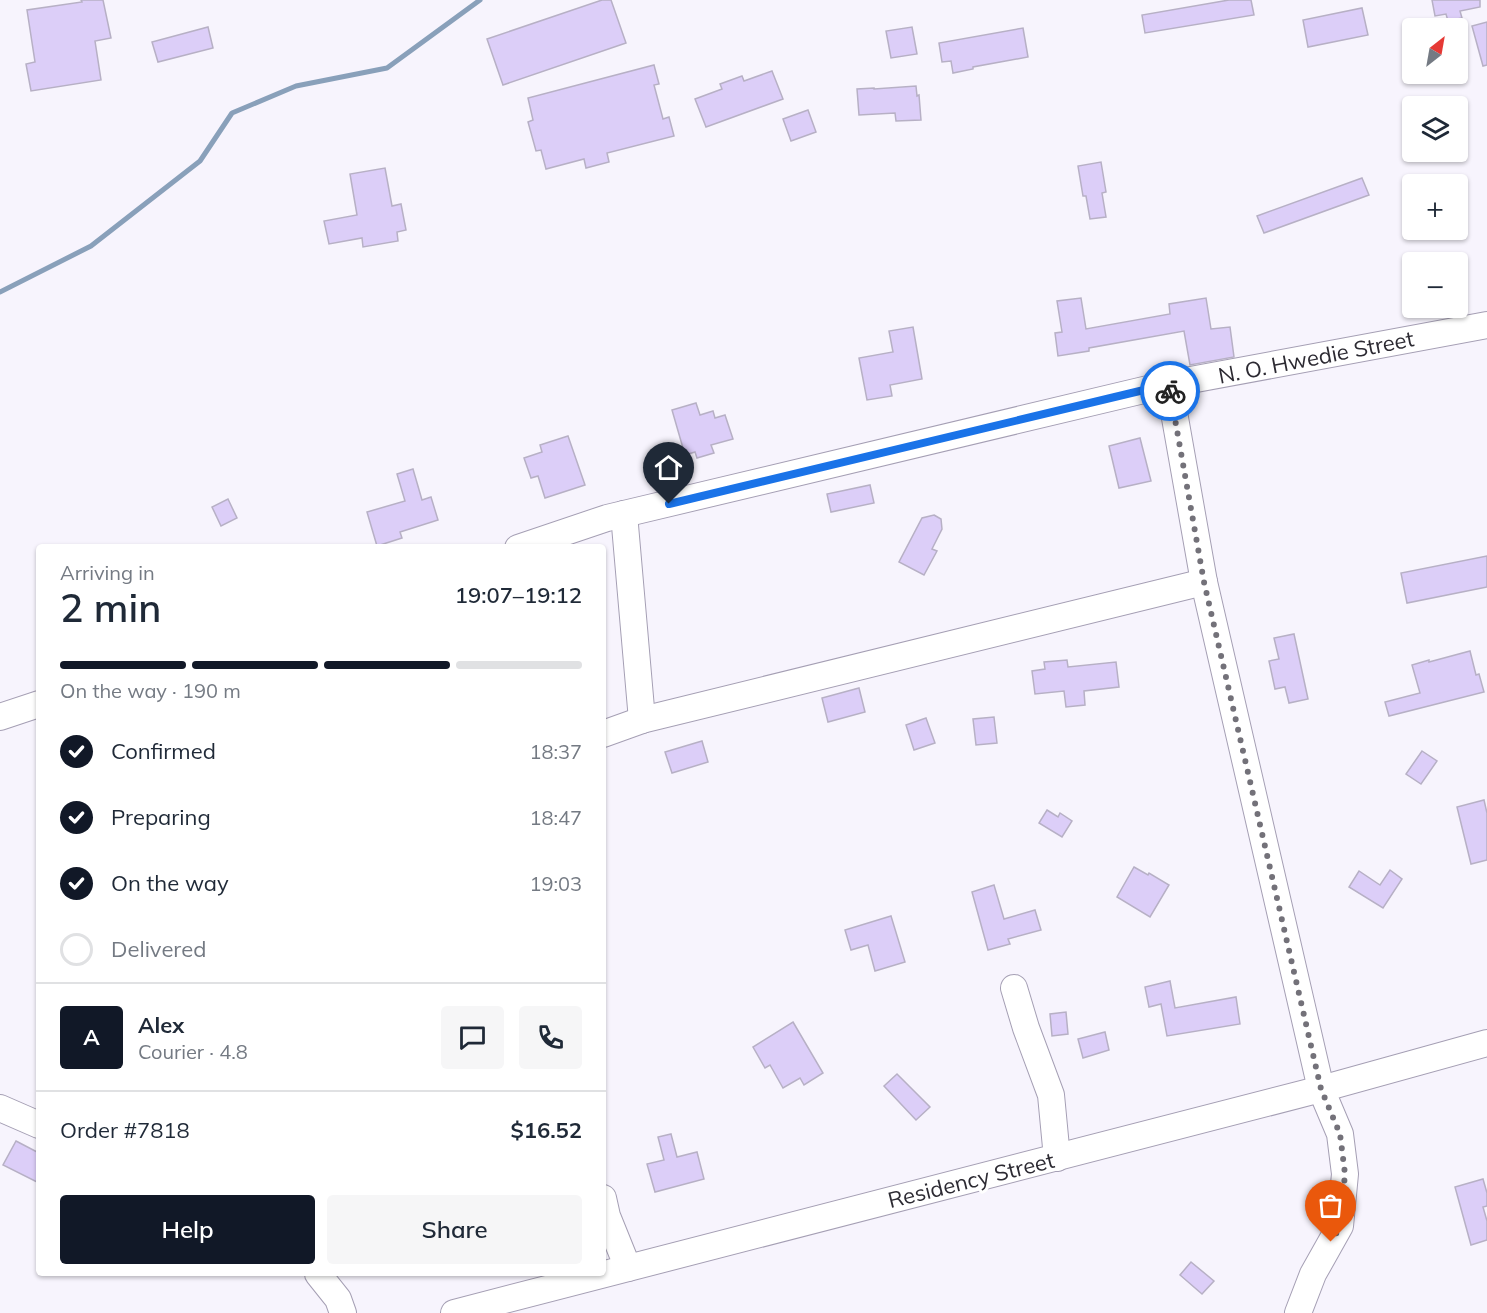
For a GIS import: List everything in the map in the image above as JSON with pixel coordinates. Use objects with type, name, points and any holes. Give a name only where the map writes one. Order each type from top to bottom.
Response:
[{"type":"street","name":"N. O. Hwedie Street","points":[[530,544],[607,518],[1169,384],[1487,325]]},
{"type":"street","points":[[1169,384],[1204,582],[1321,1089],[1340,1134],[1345,1174],[1340,1227],[1313,1274],[1298,1313]]},
{"type":"street","points":[[624,514],[642,720]]},
{"type":"street","points":[[606,733],[642,720],[1204,582]]},
{"type":"street","points":[[0,717],[36,705]]},
{"type":"street","points":[[1014,988],[1051,1095],[1057,1158]]},
{"type":"street","name":"Residency Street","points":[[606,1275],[1321,1089],[1487,1043]]},
{"type":"street","points":[[0,1108],[36,1124]]},
{"type":"street","points":[[606,1212],[628,1269]]},
{"type":"street","points":[[320,1276],[338,1299],[343,1313]]},
{"type":"street","name":"Residency Street","points":[[454,1313],[600,1276]]},
{"type":"building","points":[[81,0],[103,0],[111,38],[95,41],[101,80],[31,91],[26,64],[35,62],[27,10],[82,2]]},
{"type":"building","points":[[602,0],[611,0],[626,43],[503,85],[487,39]]},
{"type":"building","points":[[1229,0],[1251,0],[1254,15],[1145,33],[1142,15]]},
{"type":"building","points":[[1432,0],[1480,0],[1480,7],[1460,11],[1462,18],[1447,18],[1446,14],[1435,16]]},
{"type":"building","points":[[1362,8],[1368,35],[1308,47],[1303,20]]},
{"type":"building","points":[[1487,22],[1487,65],[1483,66],[1472,26]]},
{"type":"building","points":[[208,27],[213,48],[158,62],[152,42]]},
{"type":"building","points":[[912,27],[917,54],[891,58],[886,31]]},
{"type":"building","points":[[1023,28],[1028,57],[953,73],[951,61],[942,62],[939,43]]},
{"type":"building","points":[[654,65],[659,84],[654,85],[663,119],[669,117],[674,136],[607,153],[609,162],[586,168],[584,159],[546,169],[541,150],[536,151],[528,122],[533,120],[528,98]]},
{"type":"building","points":[[772,71],[783,99],[706,127],[695,99],[722,89],[720,84],[742,76],[744,81]]},
{"type":"building","points":[[916,86],[921,120],[896,121],[895,113],[859,115],[857,89]]},
{"type":"building","points":[[808,110],[816,132],[791,141],[783,119]]},
{"type":"building","points":[[1101,162],[1106,192],[1102,193],[1106,217],[1090,219],[1078,166]]},
{"type":"building","points":[[385,168],[392,206],[401,204],[406,230],[397,232],[398,241],[363,247],[362,238],[329,244],[324,221],[357,215],[350,174]]},
{"type":"building","points":[[1362,178],[1369,195],[1264,233],[1257,216]]},
{"type":"building","points":[[1081,298],[1086,329],[1170,314],[1169,304],[1206,298],[1211,329],[1230,327],[1234,357],[1190,365],[1184,331],[1089,348],[1089,351],[1058,356],[1055,333],[1062,332],[1057,301]]},
{"type":"building","points":[[913,327],[922,379],[890,385],[892,396],[867,400],[859,358],[893,352],[889,331]]},
{"type":"building","points":[[696,403],[700,415],[713,411],[715,418],[725,415],[733,439],[711,445],[714,453],[697,458],[695,452],[685,455],[672,410]]},
{"type":"building","points":[[568,436],[585,485],[545,498],[538,476],[531,478],[524,458],[542,452],[540,445]]},
{"type":"building","points":[[1140,438],[1151,481],[1119,488],[1109,446]]},
{"type":"building","points":[[413,469],[422,500],[431,497],[438,520],[400,532],[402,538],[376,544],[367,512],[405,501],[397,474]]},
{"type":"building","points":[[870,485],[874,503],[831,512],[827,494]]},
{"type":"building","points":[[228,499],[237,518],[221,526],[212,507]]},
{"type":"building","points":[[934,515],[941,519],[942,529],[932,549],[937,551],[924,575],[899,562],[922,518]]},
{"type":"building","points":[[1487,556],[1487,587],[1407,603],[1401,573]]},
{"type":"building","points":[[1294,634],[1308,699],[1289,703],[1285,687],[1275,689],[1269,661],[1279,659],[1274,638]]},
{"type":"building","points":[[1470,651],[1476,675],[1479,674],[1484,692],[1389,716],[1385,702],[1420,693],[1412,665]]},
{"type":"building","points":[[1067,660],[1068,667],[1116,662],[1119,687],[1084,691],[1085,705],[1066,707],[1064,691],[1035,694],[1032,671],[1045,669],[1044,662]]},
{"type":"building","points":[[859,688],[865,712],[828,722],[822,698]]},
{"type":"building","points":[[994,717],[997,743],[976,745],[973,719]]},
{"type":"building","points":[[926,718],[935,743],[914,750],[906,725]]},
{"type":"building","points":[[702,741],[708,762],[672,773],[665,752]]},
{"type":"building","points":[[1422,751],[1437,761],[1421,784],[1406,774]]},
{"type":"building","points":[[1484,800],[1487,813],[1487,860],[1471,864],[1457,807]]},
{"type":"building","points":[[1047,810],[1058,817],[1060,813],[1072,821],[1062,837],[1039,823]]},
{"type":"building","points":[[1134,867],[1169,885],[1150,917],[1117,897]]},
{"type":"building","points":[[1390,870],[1402,879],[1383,908],[1349,887],[1359,871],[1380,885]]},
{"type":"building","points":[[994,885],[1004,919],[1035,910],[1041,930],[1008,939],[1010,944],[988,950],[972,892]]},
{"type":"building","points":[[891,916],[905,962],[875,971],[868,945],[851,950],[845,930]]},
{"type":"building","points":[[1170,981],[1175,1008],[1236,997],[1240,1024],[1167,1036],[1161,1004],[1149,1007],[1145,987]]},
{"type":"building","points":[[1066,1012],[1068,1034],[1052,1036],[1050,1014]]},
{"type":"building","points":[[793,1022],[823,1073],[804,1085],[800,1078],[783,1088],[770,1065],[765,1068],[753,1047]]},
{"type":"building","points":[[1105,1032],[1109,1050],[1083,1058],[1078,1039]]},
{"type":"building","points":[[897,1074],[930,1107],[916,1120],[884,1086]]},
{"type":"building","points":[[671,1134],[677,1157],[697,1152],[704,1179],[655,1192],[647,1164],[664,1160],[658,1137]]},
{"type":"building","points":[[16,1141],[36,1151],[36,1182],[3,1165]]},
{"type":"building","points":[[1483,1179],[1487,1193],[1487,1206],[1483,1207],[1487,1221],[1487,1240],[1471,1245],[1455,1187]]},
{"type":"building","points":[[1191,1262],[1214,1281],[1202,1294],[1180,1275]]},
{"type":"waterway","points":[[0,292],[91,246],[200,161],[232,113],[296,86],[387,68],[480,0]]},
{"type":"way so far","points":[[1170,391],[1204,582],[1321,1089],[1340,1134],[1345,1174],[1340,1227],[1331,1242]]},
{"type":"route","points":[[669,504],[1169,384],[1170,391]]}]
